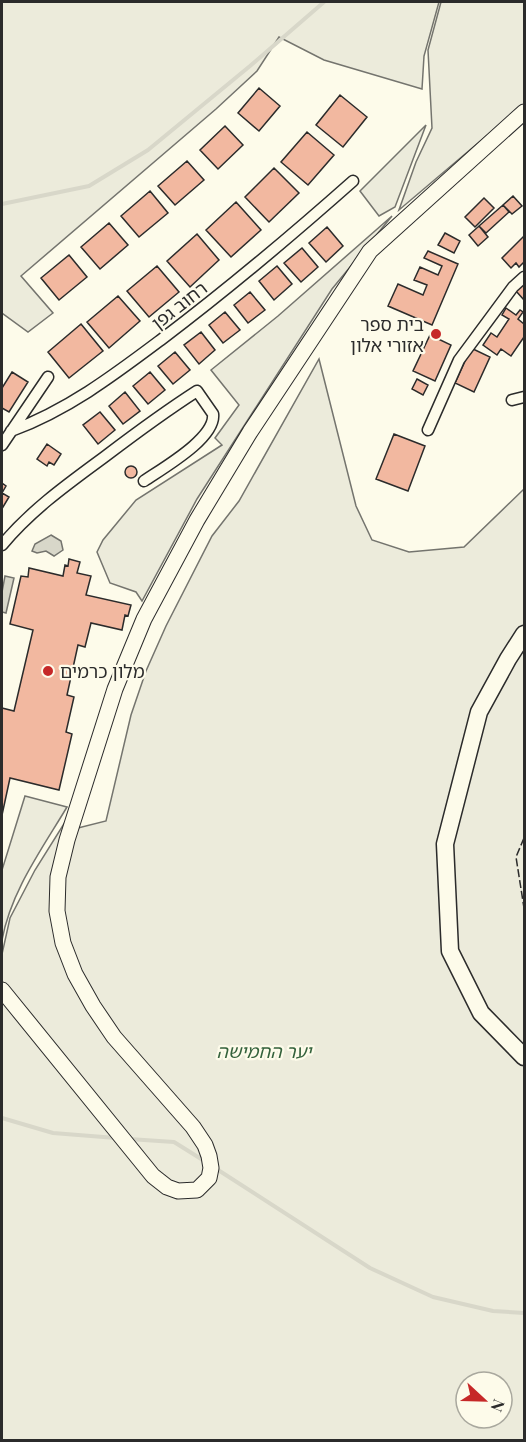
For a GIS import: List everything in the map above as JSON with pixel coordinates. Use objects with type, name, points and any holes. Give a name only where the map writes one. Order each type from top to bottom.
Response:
[{"type":"main road","points":[[2,990],[153,1176],[167,1186],[184,1192],[197,1190],[207,1183],[211,1173],[211,1162],[201,1140],[164,1092],[114,1037],[75,974],[63,944],[57,911],[58,877],[67,840],[116,689],[144,619],[196,520],[250,432],[370,251],[525,112]]},
{"type":"main road","points":[[525,634],[508,659],[479,712],[445,844],[450,951],[481,1013],[525,1057]]},
{"type":"street","name":"רחוב גפן","points":[[11,431],[60,410],[116,374],[255,266],[353,181]]},
{"type":"street","points":[[428,430],[459,360],[513,287],[525,277]]},
{"type":"street","points":[[2,446],[48,377]]},
{"type":"street","points":[[2,545],[22,522],[57,491],[197,391],[213,414],[212,427],[198,442],[144,481]]},
{"type":"street","points":[[512,400],[525,397]]},
{"type":"green space","points":[[2,2],[439,2],[424,56],[422,89],[324,60],[279,37],[257,71],[216,109],[21,276],[53,313],[28,332],[2,313]]},
{"type":"green space","points":[[441,2],[524,2],[524,104],[399,210],[416,162],[432,128],[428,50]]},
{"type":"green space","points":[[426,125],[395,207],[379,216],[360,191]]},
{"type":"green space","points":[[392,216],[332,289],[197,499],[142,601],[136,592],[110,583],[97,552],[103,540],[136,500],[222,445],[215,438],[239,405],[211,370],[278,316]]},
{"type":"green space","name":"יער החמישה","points":[[319,359],[356,506],[372,540],[409,552],[464,547],[524,489],[524,1440],[2,1440],[2,954],[10,918],[35,870],[77,803],[74,829],[106,821],[131,715],[146,671],[212,536],[239,501]]},
{"type":"green space","points":[[25,796],[67,807],[20,887],[12,904],[2,940],[2,870]]},
{"type":"shaded area","points":[[51,535],[61,541],[63,550],[54,556],[46,551],[37,553],[32,551],[35,544]]},
{"type":"shaded area","points":[[5,576],[14,578],[6,613],[2,612]]},
{"type":"building","points":[[259,88],[280,106],[259,131],[238,113]]},
{"type":"building","points":[[340,95],[367,117],[343,147],[316,125]]},
{"type":"building","points":[[225,126],[243,145],[218,169],[200,150]]},
{"type":"building","points":[[307,132],[334,155],[308,185],[281,162]]},
{"type":"building","points":[[187,161],[204,180],[175,205],[158,186]]},
{"type":"building","points":[[274,168],[299,193],[269,222],[245,197]]},
{"type":"building","points":[[150,191],[168,213],[139,237],[121,216]]},
{"type":"building","points":[[513,196],[522,206],[512,214],[503,205]]},
{"type":"building","points":[[484,198],[494,208],[475,227],[465,217]]},
{"type":"building","points":[[236,202],[261,230],[231,257],[206,230]]},
{"type":"building","points":[[503,205],[509,212],[486,233],[479,226]]},
{"type":"building","points":[[109,223],[128,245],[100,269],[81,247]]},
{"type":"building","points":[[479,226],[488,237],[478,246],[469,235]]},
{"type":"building","points":[[327,227],[343,246],[326,262],[309,243]]},
{"type":"building","points":[[445,233],[460,241],[454,253],[438,245]]},
{"type":"building","points":[[197,234],[219,260],[190,287],[167,261]]},
{"type":"building","points":[[524,236],[524,262],[519,267],[516,263],[511,268],[502,258]]},
{"type":"building","points":[[302,248],[318,267],[301,282],[284,263]]},
{"type":"building","points":[[428,251],[458,264],[432,325],[388,306],[398,284],[423,295],[427,285],[414,280],[420,267],[438,275],[442,266],[424,258]]},
{"type":"building","points":[[69,255],[87,277],[59,300],[41,278]]},
{"type":"building","points":[[157,266],[179,292],[149,317],[127,291]]},
{"type":"building","points":[[277,266],[292,284],[274,300],[259,281]]},
{"type":"building","points":[[524,283],[524,300],[516,291]]},
{"type":"building","points":[[250,292],[265,310],[248,323],[234,305]]},
{"type":"building","points":[[118,296],[140,321],[109,348],[87,322]]},
{"type":"building","points":[[506,308],[516,315],[520,310],[523,312],[518,319],[524,324],[524,337],[511,356],[501,349],[497,355],[483,345],[491,333],[497,337],[509,319],[502,315]]},
{"type":"building","points":[[225,312],[240,330],[223,343],[209,325]]},
{"type":"building","points":[[81,324],[103,351],[69,378],[48,352]]},
{"type":"building","points":[[201,332],[215,350],[199,364],[184,345]]},
{"type":"building","points":[[430,335],[451,345],[435,381],[413,371]]},
{"type":"building","points":[[471,348],[490,357],[474,392],[455,383]]},
{"type":"building","points":[[175,352],[190,370],[173,384],[158,366]]},
{"type":"building","points":[[12,372],[28,382],[9,412],[2,408],[2,388]]},
{"type":"building","points":[[150,372],[165,390],[148,404],[133,386]]},
{"type":"building","points":[[417,379],[428,385],[423,395],[412,389]]},
{"type":"building","points":[[125,392],[140,411],[123,424],[109,406]]},
{"type":"building","points":[[100,412],[115,430],[98,444],[83,425]]},
{"type":"building","points":[[394,434],[425,446],[408,491],[376,479]]},
{"type":"building","points":[[47,444],[61,454],[54,465],[49,462],[47,466],[37,459]]},
{"type":"building","points":[[131,466],[137,472],[131,478],[125,472]]},
{"type":"building","points":[[2,493],[9,497],[3,507],[2,506]]},
{"type":"building","name":"מלון כרמים","points":[[69,559],[80,562],[77,573],[91,576],[86,595],[131,605],[128,616],[125,615],[122,630],[91,623],[85,647],[78,645],[67,695],[74,697],[66,732],[72,734],[59,790],[10,778],[2,815],[2,708],[14,711],[33,630],[10,624],[21,576],[28,577],[29,568],[63,576]]},
{"type":"waterway","points":[[2,204],[89,186],[148,150],[324,2]]},
{"type":"waterway","points":[[2,1118],[53,1133],[116,1138]]},
{"type":"waterway","points":[[129,1139],[174,1142],[206,1162]]},
{"type":"waterway","points":[[215,1168],[370,1268],[433,1297],[493,1311],[524,1313]]},
{"type":"fence","points":[[524,838],[516,857],[524,908]]},
{"type":"place","name":"בית ספר אזורי אלון","points":[[436,334]]},
{"type":"place","name":"מלון כרמים","points":[[48,671]]}]
